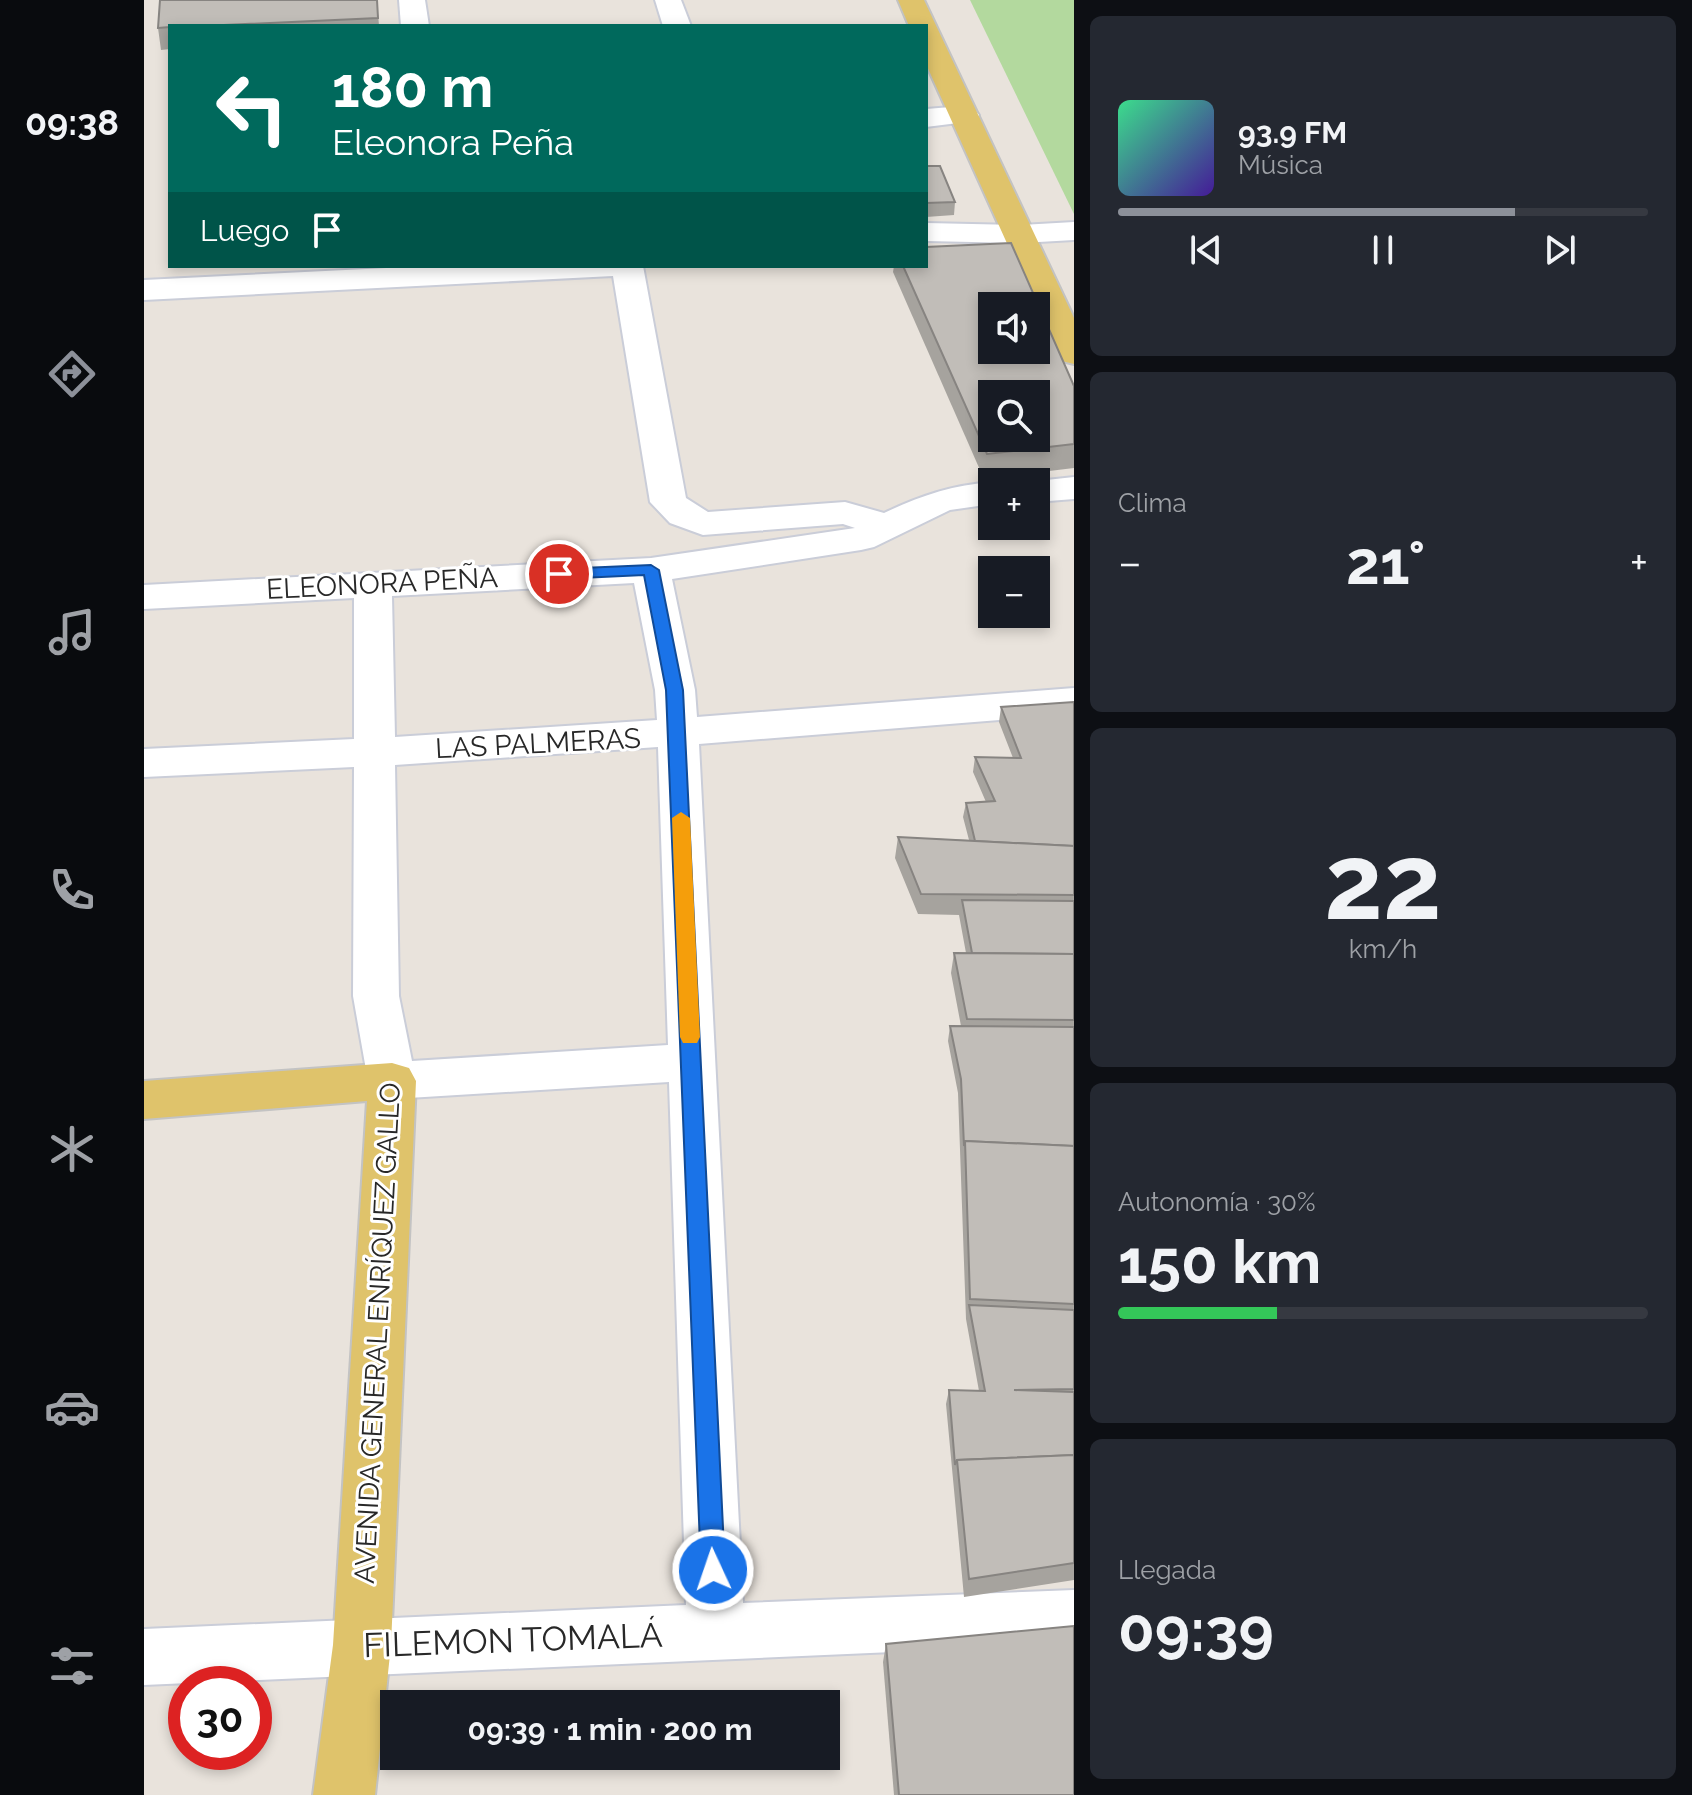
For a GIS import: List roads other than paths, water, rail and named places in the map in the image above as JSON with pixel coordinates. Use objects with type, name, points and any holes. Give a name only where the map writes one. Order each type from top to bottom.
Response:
[{"type":"main road","points":[[911,0],[921,24]]},
{"type":"main road","points":[[928,40],[1021,234],[1074,354]]},
{"type":"main road","points":[[144,1100],[392,1081]]},
{"type":"main road","name":"AVENIDA GENERAL ENRÍQUEZ GALLO","points":[[344,1795],[362,1645],[392,1081]]},
{"type":"street","points":[[412,0],[415,24]]},
{"type":"street","points":[[668,0],[676,24]]},
{"type":"street","points":[[928,118],[964,115]]},
{"type":"street","points":[[928,232],[1021,234],[1074,231]]},
{"type":"street","points":[[928,254],[941,254],[1021,234]]},
{"type":"street","points":[[144,273],[245,268]]},
{"type":"street","points":[[144,290],[439,271],[546,268]]},
{"type":"street","points":[[627,268],[668,502],[683,515],[703,524],[845,513],[889,526]]},
{"type":"street","points":[[1050,490],[1074,488]]},
{"type":"street","name":"ELEONORA PEÑA","points":[[144,597],[651,570],[861,539],[937,502],[978,494]]},
{"type":"street","points":[[651,570],[675,690],[678,734],[716,1634]]},
{"type":"street","name":"AVENIDA GENERAL ENRÍQUEZ GALLO","points":[[373,583],[376,996],[392,1081]]},
{"type":"street","name":"LAS PALMERAS","points":[[144,763],[376,753],[678,734],[1074,701]]},
{"type":"street","points":[[392,1081],[691,1062]]},
{"type":"street","name":"FILEMON TOMALÁ","points":[[144,1657],[362,1645],[716,1634],[1074,1617]]}]
